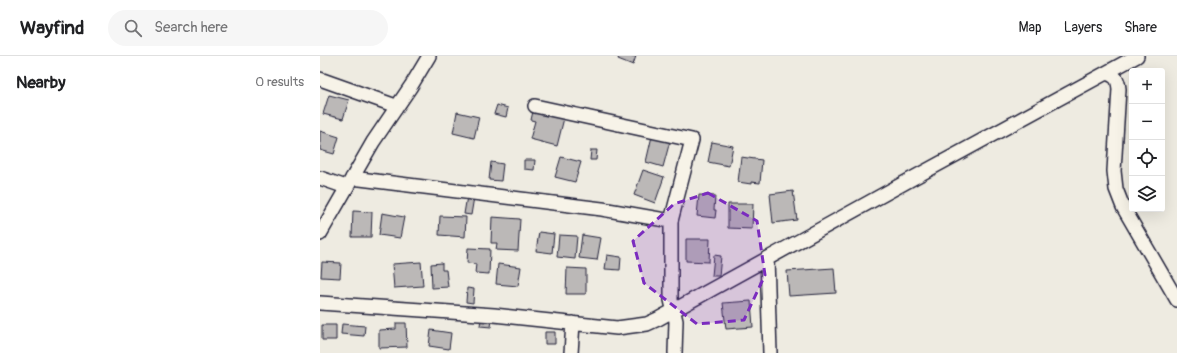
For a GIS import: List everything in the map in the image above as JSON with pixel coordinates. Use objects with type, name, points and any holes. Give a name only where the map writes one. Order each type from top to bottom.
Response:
[{"type":"street","points":[[320,234],[396,106],[411,86],[429,56]]},
{"type":"street","points":[[320,303],[487,315],[617,328],[632,327],[652,322],[1136,56]]},
{"type":"street","points":[[1106,73],[1115,76],[1118,80],[1119,89],[1114,171],[1116,189],[1123,207],[1177,300]]},
{"type":"street","points":[[320,79],[396,106]]},
{"type":"street","points":[[535,106],[692,140],[671,221],[671,300],[676,321],[676,353]]},
{"type":"street","points":[[320,178],[349,183],[602,209],[671,221]]},
{"type":"street","points":[[768,258],[770,353]]},
{"type":"street","points":[[571,353],[573,323]]},
{"type":"highlighted area","points":[[708,193],[757,221],[765,275],[744,320],[697,324],[644,283],[633,241],[674,204]]},
{"type":"building","points":[[619,56],[636,56],[633,65],[618,59]]},
{"type":"building","points":[[329,95],[349,100],[343,119],[323,114]]},
{"type":"building","points":[[497,105],[508,108],[506,117],[494,114]]},
{"type":"building","points":[[534,107],[565,114],[557,146],[530,139],[535,121],[531,120]]},
{"type":"building","points":[[457,112],[479,117],[474,138],[453,133]]},
{"type":"building","points":[[320,131],[339,137],[334,154],[320,150]]},
{"type":"building","points":[[652,136],[670,141],[663,167],[646,162]]},
{"type":"building","points":[[712,142],[733,146],[729,166],[708,162]]},
{"type":"building","points":[[591,150],[597,150],[596,160],[590,160]]},
{"type":"building","points":[[561,157],[581,162],[575,182],[555,177]]},
{"type":"building","points":[[741,157],[762,160],[760,183],[751,182],[751,184],[738,182]]},
{"type":"building","points":[[524,160],[535,160],[534,170],[524,169]]},
{"type":"building","points":[[491,162],[503,164],[501,181],[489,180]]},
{"type":"building","points":[[643,170],[664,177],[655,203],[634,195]]},
{"type":"building","points":[[793,191],[797,220],[773,223],[770,194]]},
{"type":"building","points":[[699,195],[715,196],[715,218],[697,216]]},
{"type":"building","points":[[467,196],[474,197],[471,215],[464,214]]},
{"type":"building","points":[[728,204],[753,204],[752,229],[728,228]]},
{"type":"building","points":[[353,211],[372,212],[371,237],[352,237]]},
{"type":"building","points":[[382,213],[404,217],[400,238],[379,235]]},
{"type":"building","points":[[440,216],[466,217],[465,237],[439,235]]},
{"type":"building","points":[[492,217],[520,219],[518,251],[496,250],[497,243],[491,243]]},
{"type":"building","points":[[539,232],[554,234],[552,253],[536,251]]},
{"type":"building","points":[[559,235],[577,236],[575,259],[557,257]]},
{"type":"building","points":[[582,235],[601,238],[597,260],[579,258]]},
{"type":"building","points":[[686,239],[710,239],[709,262],[686,261]]},
{"type":"building","points":[[468,248],[490,249],[489,274],[475,273],[476,264],[467,263]]},
{"type":"building","points":[[607,255],[621,257],[620,270],[605,269]]},
{"type":"building","points":[[714,255],[721,256],[719,276],[712,276]]},
{"type":"building","points":[[322,262],[341,263],[340,278],[321,277]]},
{"type":"building","points":[[421,262],[423,286],[394,288],[392,264]]},
{"type":"building","points":[[442,263],[442,270],[446,270],[448,287],[432,288],[431,264]]},
{"type":"building","points":[[498,264],[521,267],[518,286],[496,284]]},
{"type":"building","points":[[567,268],[586,269],[586,294],[566,294]]},
{"type":"building","points":[[834,268],[836,293],[789,296],[787,271]]},
{"type":"building","points":[[467,288],[474,289],[473,303],[466,302]]},
{"type":"building","points":[[751,301],[753,327],[726,329],[723,303]]},
{"type":"building","points":[[481,318],[492,320],[491,327],[480,326]]},
{"type":"building","points":[[396,323],[406,323],[407,347],[379,348],[379,330],[396,329]]},
{"type":"building","points":[[342,324],[365,326],[364,336],[341,334]]},
{"type":"building","points":[[322,325],[336,325],[336,340],[322,340]]},
{"type":"building","points":[[431,330],[451,333],[449,349],[429,346]]},
{"type":"building","points":[[545,332],[555,332],[555,344],[545,344]]}]
